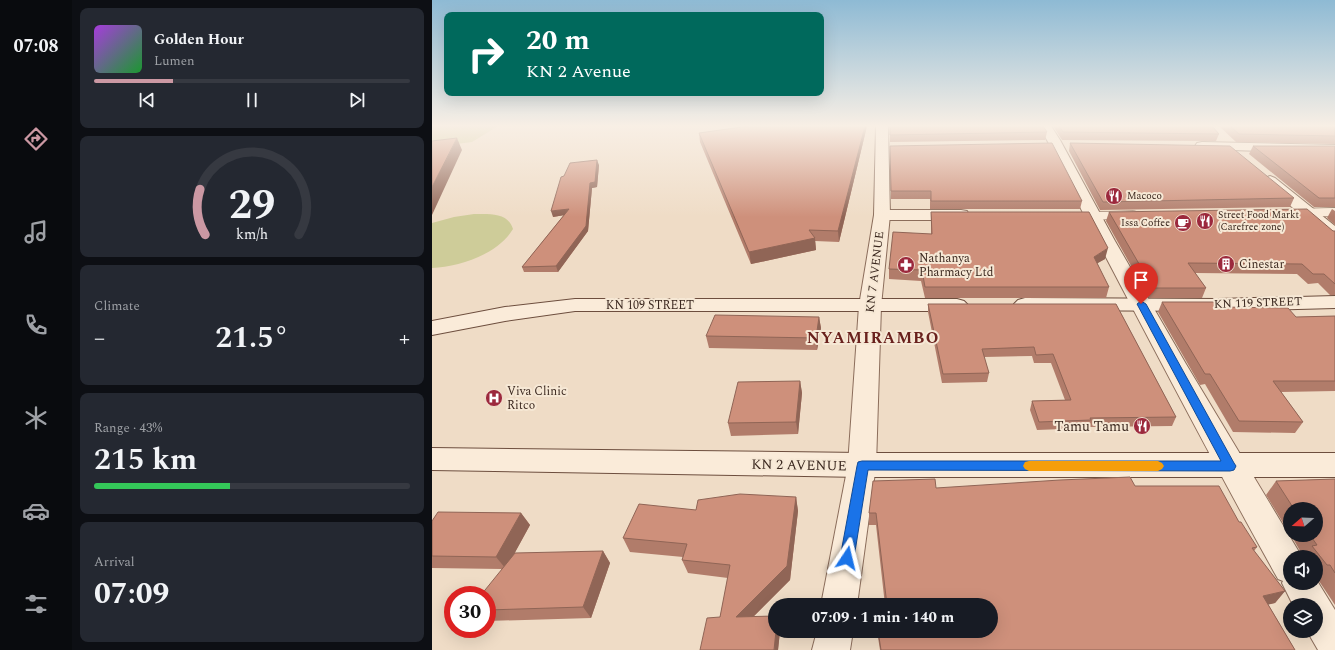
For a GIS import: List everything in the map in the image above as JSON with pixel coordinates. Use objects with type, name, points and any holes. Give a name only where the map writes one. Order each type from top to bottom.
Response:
[{"type":"street","name":"KN 7 AVENUE","points":[[840,598],[862,466],[870,306],[888,156]]},
{"type":"street","points":[[1062,156],[1084,216],[1141,304],[1230,466],[1283,556]]},
{"type":"street","points":[[1241,156],[1248,162]]},
{"type":"street","points":[[1260,172],[1335,235]]},
{"type":"street","points":[[1276,213],[1335,212]]},
{"type":"street","points":[[882,215],[975,215]]},
{"type":"street","points":[[1084,216],[1146,215]]},
{"type":"street","name":"KN 119 STREET","points":[[1006,305],[1218,305],[1335,302]]},
{"type":"street","name":"KN 109 STREET","points":[[432,328],[505,314],[575,305],[870,306]]},
{"type":"street","points":[[870,306],[974,305]]},
{"type":"street","name":"KN 2 AVENUE","points":[[432,459],[862,466],[1335,465]]},
{"type":"street","points":[[1323,624],[1335,644]]},
{"type":"street","points":[[831,650],[834,638]]},
{"type":"shaded area","points":[[474,214],[497,215],[507,219],[511,223],[513,229],[498,246],[477,258],[454,265],[432,268],[432,223],[454,217]]},
{"type":"building","points":[[432,156],[448,156],[432,187]]},
{"type":"building","points":[[709,156],[857,156],[838,231],[809,230],[815,238],[749,252]]},
{"type":"building","points":[[890,156],[1059,156],[1082,201],[931,201],[931,191],[891,191]]},
{"type":"building","points":[[1077,156],[1243,156],[1294,198],[1103,202]]},
{"type":"building","points":[[1266,156],[1335,156],[1335,198],[1319,198]]},
{"type":"building","points":[[597,160],[595,182],[590,183],[586,226],[556,266],[522,267],[569,209],[551,211],[561,177],[564,176],[570,163]]},
{"type":"building","points":[[1307,209],[1333,231],[1335,231],[1335,284],[1324,274],[1313,274],[1302,264],[1188,263],[1206,288],[1153,288],[1109,212]]},
{"type":"building","points":[[931,212],[1089,212],[1108,248],[1094,257],[1109,287],[925,287],[922,270],[889,269],[893,232],[932,234]]},
{"type":"building","points":[[1162,302],[1217,302],[1221,307],[1288,308],[1296,317],[1335,316],[1335,381],[1273,381],[1303,422],[1239,421],[1210,374],[1205,374]]},
{"type":"building","points":[[928,304],[1116,304],[1176,417],[1090,418],[1091,420],[1039,422],[1032,401],[1071,400],[1053,354],[1036,355],[1034,347],[982,349],[989,373],[943,374]]},
{"type":"building","points":[[715,315],[819,317],[816,338],[706,336]]},
{"type":"building","points":[[800,381],[796,422],[728,423],[738,382]]},
{"type":"building","points":[[1130,477],[1135,486],[1219,486],[1239,522],[1241,522],[1257,547],[1252,548],[1285,591],[1263,596],[1283,630],[1283,638],[1288,638],[1295,650],[881,650],[879,638],[998,638],[998,598],[886,598],[876,513],[869,513],[873,481],[935,479],[936,488]]},
{"type":"building","points":[[1335,479],[1335,573],[1330,565],[1327,565],[1323,560],[1323,550],[1315,550],[1312,546],[1317,545],[1315,542],[1323,542],[1323,502],[1290,502],[1276,481]]},
{"type":"building","points":[[740,494],[796,497],[787,566],[736,617],[768,616],[768,638],[775,638],[774,650],[700,650],[707,618],[720,617],[730,565],[682,560],[687,544],[623,538],[639,504],[696,510],[698,500]]},
{"type":"building","points":[[438,512],[521,513],[496,557],[432,556],[432,521]]},
{"type":"building","points":[[603,551],[583,607],[496,610],[496,586],[488,586],[515,553]]},
{"type":"slow traffic","points":[[1029,466],[1158,466]]},
{"type":"place","name":"Macoco","points":[[1114,196]]},
{"type":"place","name":"Street Food Markt (Carefree zone)","points":[[1205,221]]},
{"type":"place","name":"Issa Coffee","points":[[1183,223]]},
{"type":"place","name":"Cinestar","points":[[1226,264]]},
{"type":"place","name":"Nathanya Pharmacy Ltd","points":[[906,265]]},
{"type":"place","name":"Viva Clinic Ritco","points":[[494,398]]},
{"type":"place","name":"Tamu Tamu","points":[[1142,426]]},
{"type":"district","name":"NYAMIRAMBO","points":[[873,338]]},
{"type":"route","points":[[847,558],[862,466],[1230,466],[1141,304]]}]
